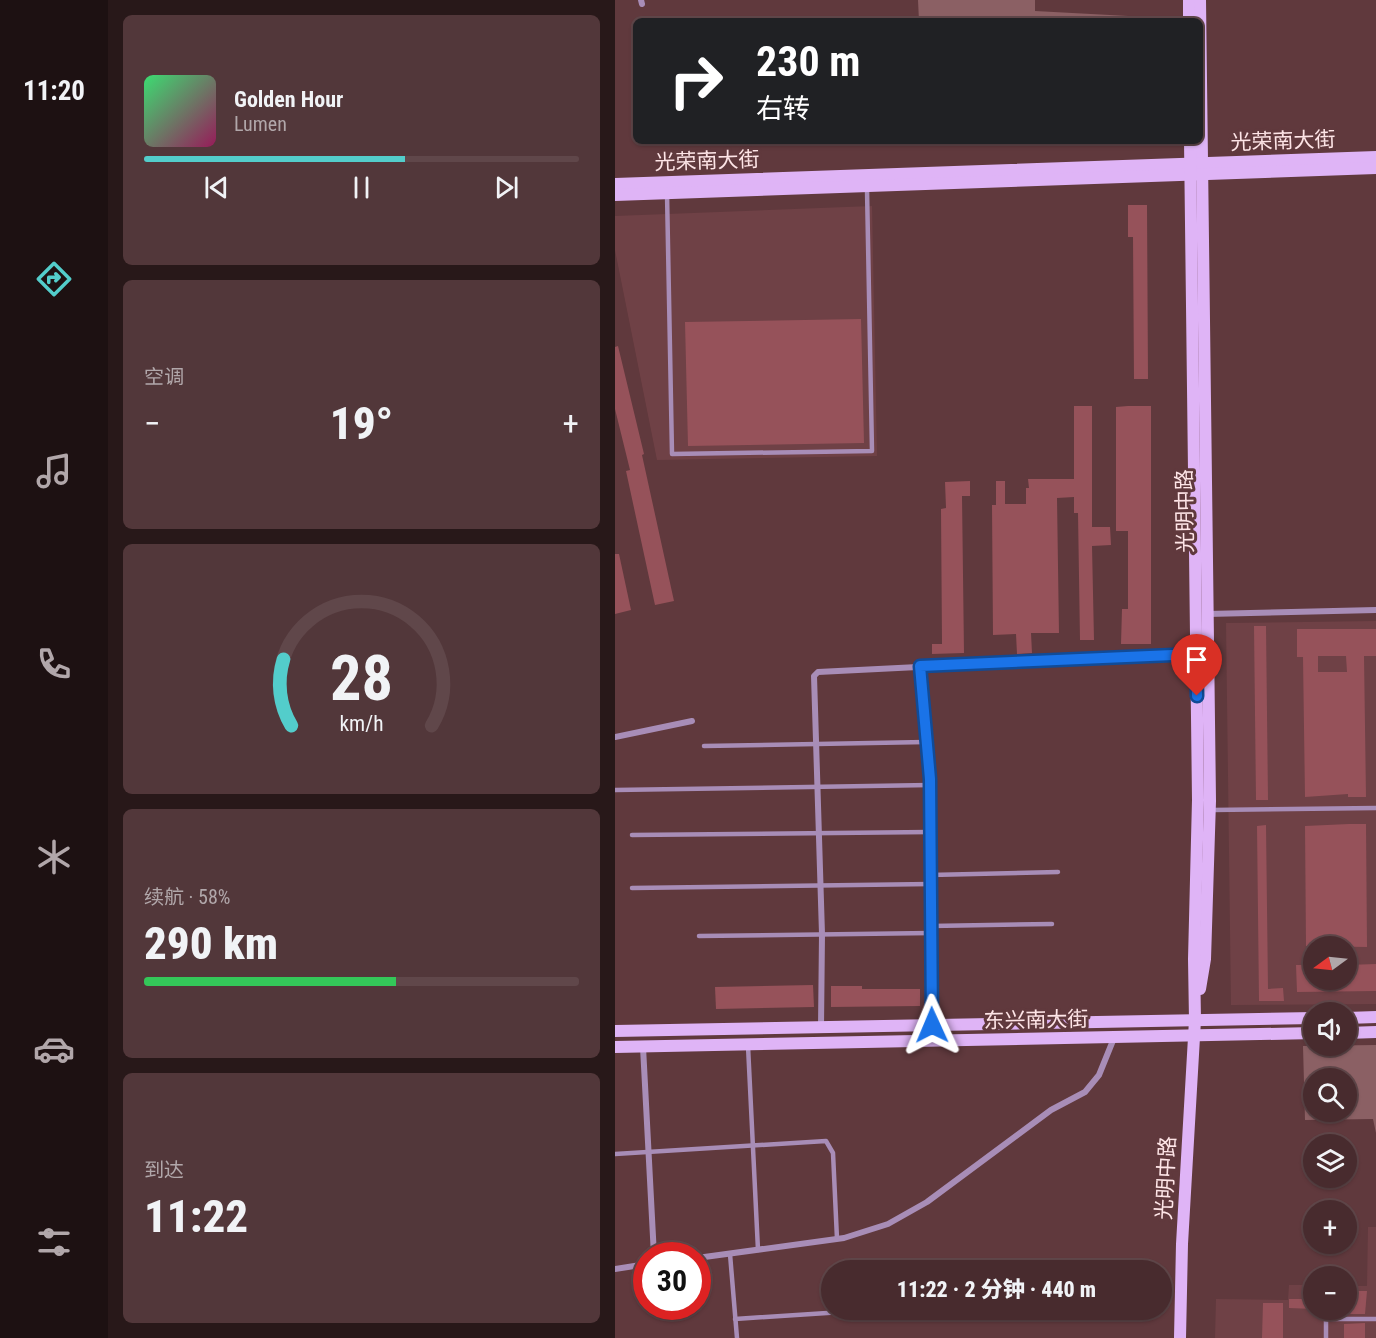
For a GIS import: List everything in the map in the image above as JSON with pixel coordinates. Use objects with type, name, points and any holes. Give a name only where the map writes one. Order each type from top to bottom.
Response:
[{"type":"street","points":[[1189,0],[1189,18]]},
{"type":"street","name":"光明中路","points":[[1200,0],[1200,18]]},
{"type":"street","name":"光明中路","points":[[1191,144],[1196,169],[1207,615],[1209,810],[1205,959],[1195,1020]]},
{"type":"street","name":"光明中路","points":[[1180,1338],[1182,1244],[1195,1020],[1194,959],[1198,800],[1197,144]]},
{"type":"street","name":"光荣南大街","points":[[615,195],[867,186],[1376,157]]},
{"type":"street","name":"光荣南大街","points":[[615,184],[1196,169],[1376,168]]},
{"type":"street","points":[[1207,615],[1376,610]]},
{"type":"street","points":[[821,1027],[822,934],[814,676],[818,672],[1196,654]]},
{"type":"street","points":[[920,666],[930,785],[932,1025]]},
{"type":"street","points":[[615,738],[692,721]]},
{"type":"street","points":[[1357,1018],[1376,1017]]},
{"type":"street","name":"东兴南大街","points":[[615,1031],[1303,1018]]},
{"type":"street","points":[[1357,1033],[1376,1032]]},
{"type":"street","name":"东兴南大街","points":[[615,1047],[1303,1033]]},
{"type":"street","points":[[711,1256],[837,1239],[868,1232],[888,1224],[927,1202],[1051,1110],[1085,1092],[1099,1075],[1114,1038]]},
{"type":"street","points":[[643,1047],[653,1242]]},
{"type":"street","points":[[615,1269],[633,1266]]},
{"type":"lane","points":[[667,193],[672,454],[872,451],[867,186]]},
{"type":"lane","points":[[705,746],[927,742]]},
{"type":"lane","points":[[615,790],[930,785]]},
{"type":"lane","points":[[1209,810],[1376,808]]},
{"type":"lane","points":[[632,835],[930,832]]},
{"type":"lane","points":[[930,875],[1058,872]]},
{"type":"lane","points":[[632,888],[931,884]]},
{"type":"lane","points":[[699,936],[822,934],[1052,924]]},
{"type":"lane","points":[[748,1045],[758,1250]]},
{"type":"lane","points":[[615,1154],[826,1141],[833,1153],[837,1239]]},
{"type":"lane","points":[[730,1254],[737,1338]]},
{"type":"lane","points":[[735,1319],[821,1313]]},
{"type":"lane","points":[[1326,1338],[1326,1318],[1376,1319]]},
{"type":"shaded area","points":[[918,0],[1035,0],[1035,11],[1147,17],[1147,18],[919,18]]},
{"type":"shaded area","points":[[872,206],[877,456],[657,460],[615,250],[615,216]]},
{"type":"shaded area","points":[[1376,621],[1376,1004],[1303,1002],[1303,1005],[1231,1005],[1226,623]]},
{"type":"shaded area","points":[[1357,1045],[1376,1045],[1376,1133],[1373,1119],[1357,1119],[1357,1068],[1304,1068],[1303,1056],[1357,1056]]},
{"type":"shaded area","points":[[1368,1227],[1376,1227],[1376,1338],[1215,1338],[1216,1299],[1288,1300],[1289,1285],[1303,1285],[1303,1320],[1357,1320],[1357,1286],[1367,1286]]},
{"type":"building","points":[[1128,205],[1147,205],[1148,379],[1134,379],[1133,237],[1128,237]]},
{"type":"building","points":[[861,319],[864,443],[688,446],[685,322]]},
{"type":"building","points":[[618,346],[644,454],[642,455],[674,601],[655,605],[626,471],[630,470],[615,409],[615,347]]},
{"type":"building","points":[[1074,406],[1092,406],[1092,527],[1110,527],[1111,545],[1092,546],[1094,640],[1080,640],[1078,513],[1074,513],[1074,497],[1057,498],[1059,633],[1031,633],[1032,653],[1017,654],[1016,634],[993,635],[992,505],[996,505],[996,481],[1005,481],[1005,504],[1026,504],[1028,479],[1074,479]]},
{"type":"building","points":[[1151,406],[1151,644],[1121,644],[1122,609],[1128,609],[1128,531],[1116,531],[1116,407]]},
{"type":"building","points":[[970,481],[970,496],[962,496],[964,653],[932,654],[932,644],[942,644],[941,509],[946,508],[945,482]]},
{"type":"building","points":[[615,554],[619,554],[631,610],[615,614]]},
{"type":"building","points":[[1254,626],[1266,626],[1268,800],[1256,800]]},
{"type":"building","points":[[1297,629],[1376,629],[1376,656],[1364,656],[1366,797],[1348,797],[1348,794],[1305,797],[1303,657],[1297,657]],"holes":[[[1318,656],[1346,656],[1347,672],[1318,672]]]},
{"type":"building","points":[[1366,824],[1367,947],[1357,947],[1357,936],[1306,936],[1305,826]]},
{"type":"building","points":[[1266,825],[1268,989],[1283,988],[1284,1001],[1259,1001],[1257,826]]},
{"type":"building","points":[[1376,964],[1376,991],[1297,992],[1296,965],[1303,965],[1303,990],[1357,990],[1357,965]]},
{"type":"building","points":[[813,985],[814,1007],[716,1009],[715,987]]},
{"type":"building","points":[[831,986],[862,986],[862,989],[920,989],[920,1006],[831,1007]]},
{"type":"building","points":[[1357,1291],[1367,1291],[1365,1314],[1357,1314]]},
{"type":"building","points":[[1289,1299],[1303,1299],[1303,1309],[1289,1308]]},
{"type":"building","points":[[1263,1303],[1283,1303],[1283,1338],[1262,1338]]},
{"type":"building","points":[[1365,1323],[1365,1338],[1344,1338],[1344,1324]]},
{"type":"route","points":[[932,1025],[930,779],[920,666],[1196,654],[1197,696]]}]
